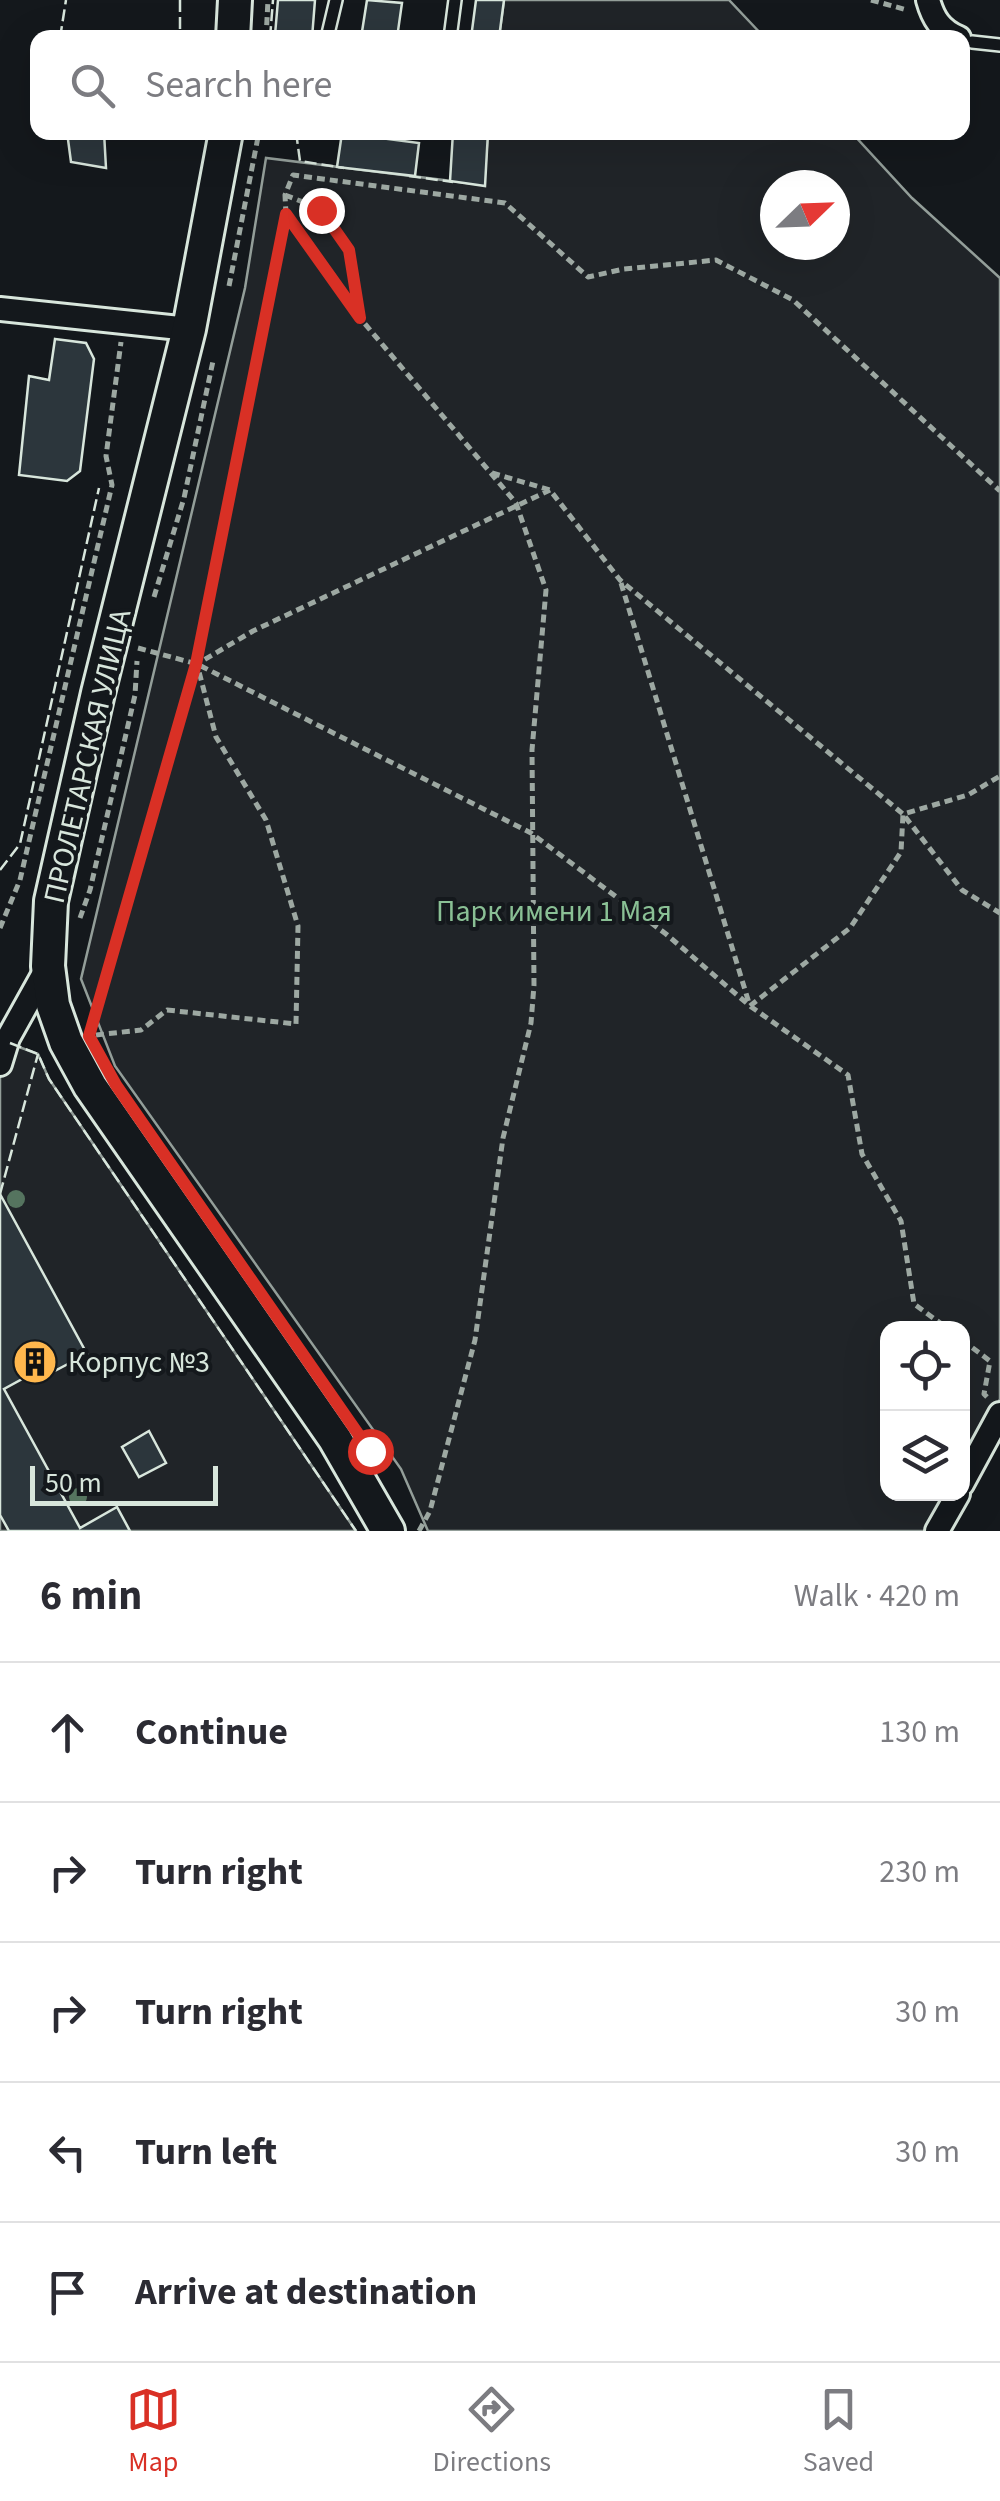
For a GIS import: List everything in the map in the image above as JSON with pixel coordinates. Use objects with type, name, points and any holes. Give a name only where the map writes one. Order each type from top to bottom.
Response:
[{"type":"street","points":[[234,30],[236,0]]},
{"type":"street","points":[[928,0],[933,18],[945,30]]},
{"type":"street","name":"ПРОЛЕТАРСКАЯ УЛИЦА","points":[[224,140],[188,329],[51,901],[48,966],[53,1005],[66,1042],[90,1086],[334,1440],[388,1531]]},
{"type":"street","points":[[0,310],[188,329]]},
{"type":"street","points":[[0,1064],[8,1038],[48,966]]},
{"type":"street","points":[[970,1466],[996,1408]]},
{"type":"street","points":[[938,1531],[954,1501]]},
{"type":"lane","points":[[329,30],[336,0]]},
{"type":"lane","points":[[451,30],[455,0]]},
{"type":"lane","points":[[970,41],[1000,45]]},
{"type":"path","points":[[266,30],[268,0]]},
{"type":"path","points":[[873,1],[891,5]]},
{"type":"path","points":[[89,1036],[196,664],[286,214],[285,196],[293,174],[505,203],[588,277],[624,269],[716,260],[793,300],[1000,491]]},
{"type":"path","points":[[285,196],[321,210],[349,250],[360,318]]},
{"type":"path","points":[[286,214],[360,318],[516,504],[546,590],[532,750],[531,1023],[503,1138],[475,1340],[430,1511],[419,1531]]},
{"type":"path","points":[[0,928],[20,880],[112,484],[106,456],[124,323]]},
{"type":"path","points":[[488,472],[550,490],[620,580],[903,814],[962,890],[1000,914]]},
{"type":"path","points":[[196,664],[252,631],[550,490]]},
{"type":"path","points":[[620,580],[750,1006]]},
{"type":"path","points":[[75,931],[90,890],[135,695],[138,648],[196,664],[531,834],[652,922],[750,1006],[848,1075],[862,1154],[901,1221],[914,1304],[937,1321]]},
{"type":"path","points":[[89,1036],[140,1030],[167,1010],[296,1024],[298,926],[266,820],[216,737],[196,664]]},
{"type":"path","points":[[903,814],[968,794],[1000,776]]},
{"type":"path","points":[[750,1006],[850,928],[901,852],[903,814]]},
{"type":"path","points":[[84,1021],[89,1036]]},
{"type":"path","points":[[970,1346],[990,1361],[984,1394],[996,1408]]},
{"type":"green space","points":[[504,0],[729,0],[757,30],[500,30]]},
{"type":"green space","name":"Парк имени 1 Мая","points":[[487,140],[858,140],[912,198],[1000,278],[1000,1399],[970,1453],[970,1321],[880,1321],[880,1501],[942,1501],[925,1531],[428,1531],[401,1469],[115,1066],[81,979],[245,288],[266,158],[484,185]]},
{"type":"green space","points":[[0,1040],[38,1054],[49,1079],[356,1531],[0,1531]]},
{"type":"building","points":[[278,0],[315,0],[313,30],[275,30]]},
{"type":"building","points":[[367,0],[402,3],[398,30],[362,30]]},
{"type":"building","points":[[476,0],[504,0],[500,30],[472,30]]},
{"type":"building","points":[[68,140],[104,140],[106,168],[71,162]]},
{"type":"building","points":[[341,140],[419,143],[415,176],[337,167]]},
{"type":"building","points":[[453,140],[488,140],[485,186],[450,181]]},
{"type":"building","points":[[55,339],[86,343],[94,359],[80,471],[67,481],[19,475],[29,376],[49,380]]},
{"type":"building","name":"Корпус №3","points":[[0,1194],[87,1354],[41,1378],[37,1371],[4,1389],[80,1528],[117,1507],[130,1531],[9,1531],[0,1515]]},
{"type":"building","points":[[149,1431],[166,1463],[139,1477],[122,1447]]},
{"type":"fence","points":[[61,30],[66,0]]},
{"type":"fence","points":[[180,0],[180,30]]},
{"type":"fence","points":[[271,30],[273,0]]},
{"type":"fence","points":[[297,140],[300,161],[344,168]]},
{"type":"fence","points":[[409,176],[453,182]]},
{"type":"fence","points":[[0,870],[20,844],[99,488]]},
{"type":"fence","points":[[10,1043],[38,1054],[49,1079],[356,1531]]},
{"type":"fence","points":[[0,1194],[38,1054]]},
{"type":"place","name":"Корпус №3","points":[[35,1362]]},
{"type":"route","points":[[321,210],[349,250],[360,318],[286,214],[196,664],[89,1036],[116,1085],[370,1451]]}]
